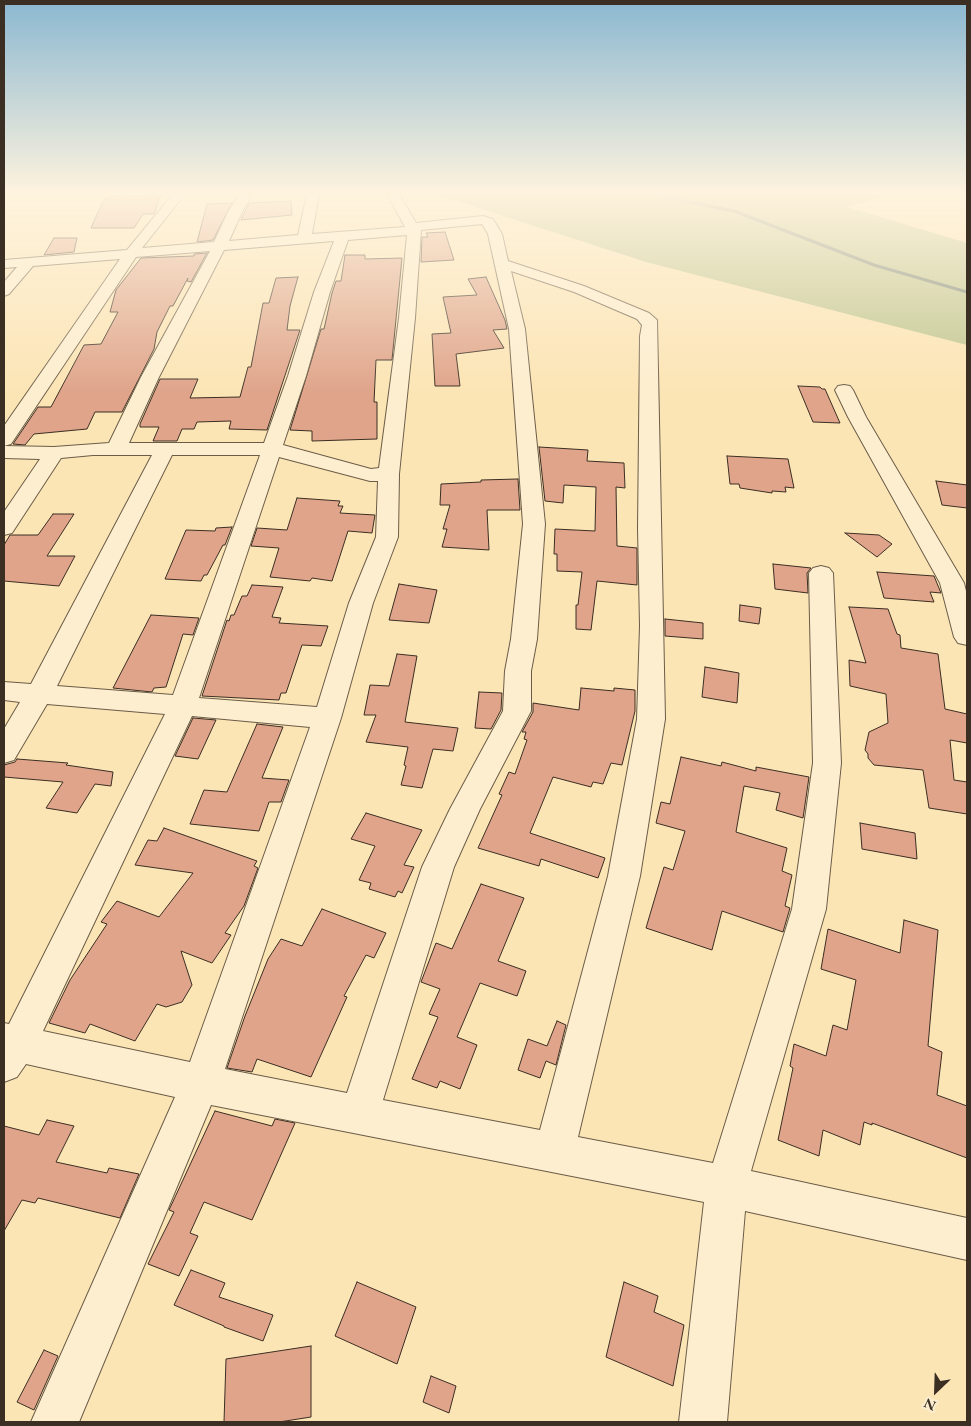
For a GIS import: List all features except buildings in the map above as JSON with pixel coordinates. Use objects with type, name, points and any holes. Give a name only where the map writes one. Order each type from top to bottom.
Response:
[{"type":"street","points":[[4,264],[48,261]]},
{"type":"street","points":[[4,440],[127,261]]},
{"type":"street","points":[[116,449],[150,377],[212,261]]},
{"type":"street","points":[[334,261],[322,292],[297,376],[183,706],[9,1050],[201,1084],[554,1152],[726,1186],[967,1239]]},
{"type":"street","points":[[55,1422],[201,1084],[327,718],[361,603],[388,537],[389,474],[407,318],[411,261]]},
{"type":"street","points":[[4,291],[29,262]]},
{"type":"street","points":[[359,1114],[438,867],[465,809],[517,711],[518,671],[524,639],[534,524],[517,330],[501,263]]},
{"type":"street","points":[[501,263],[597,296],[643,316],[649,320],[650,325],[648,336],[649,528],[652,626],[651,719],[624,876],[554,1152]]},
{"type":"street","points":[[844,390],[857,417],[952,583],[967,637]]},
{"type":"street","points":[[4,452],[54,453],[116,449],[270,450],[288,452],[370,475],[389,474]]},
{"type":"street","points":[[4,752],[39,694],[165,449]]},
{"type":"street","points":[[4,528],[54,453]]},
{"type":"street","points":[[703,1422],[726,1186],[809,909],[827,763],[821,573]]},
{"type":"street","points":[[4,691],[327,718]]},
{"type":"green space","points":[[641,261],[967,261],[967,345]]},
{"type":"waterway","points":[[862,261],[967,292]]}]
